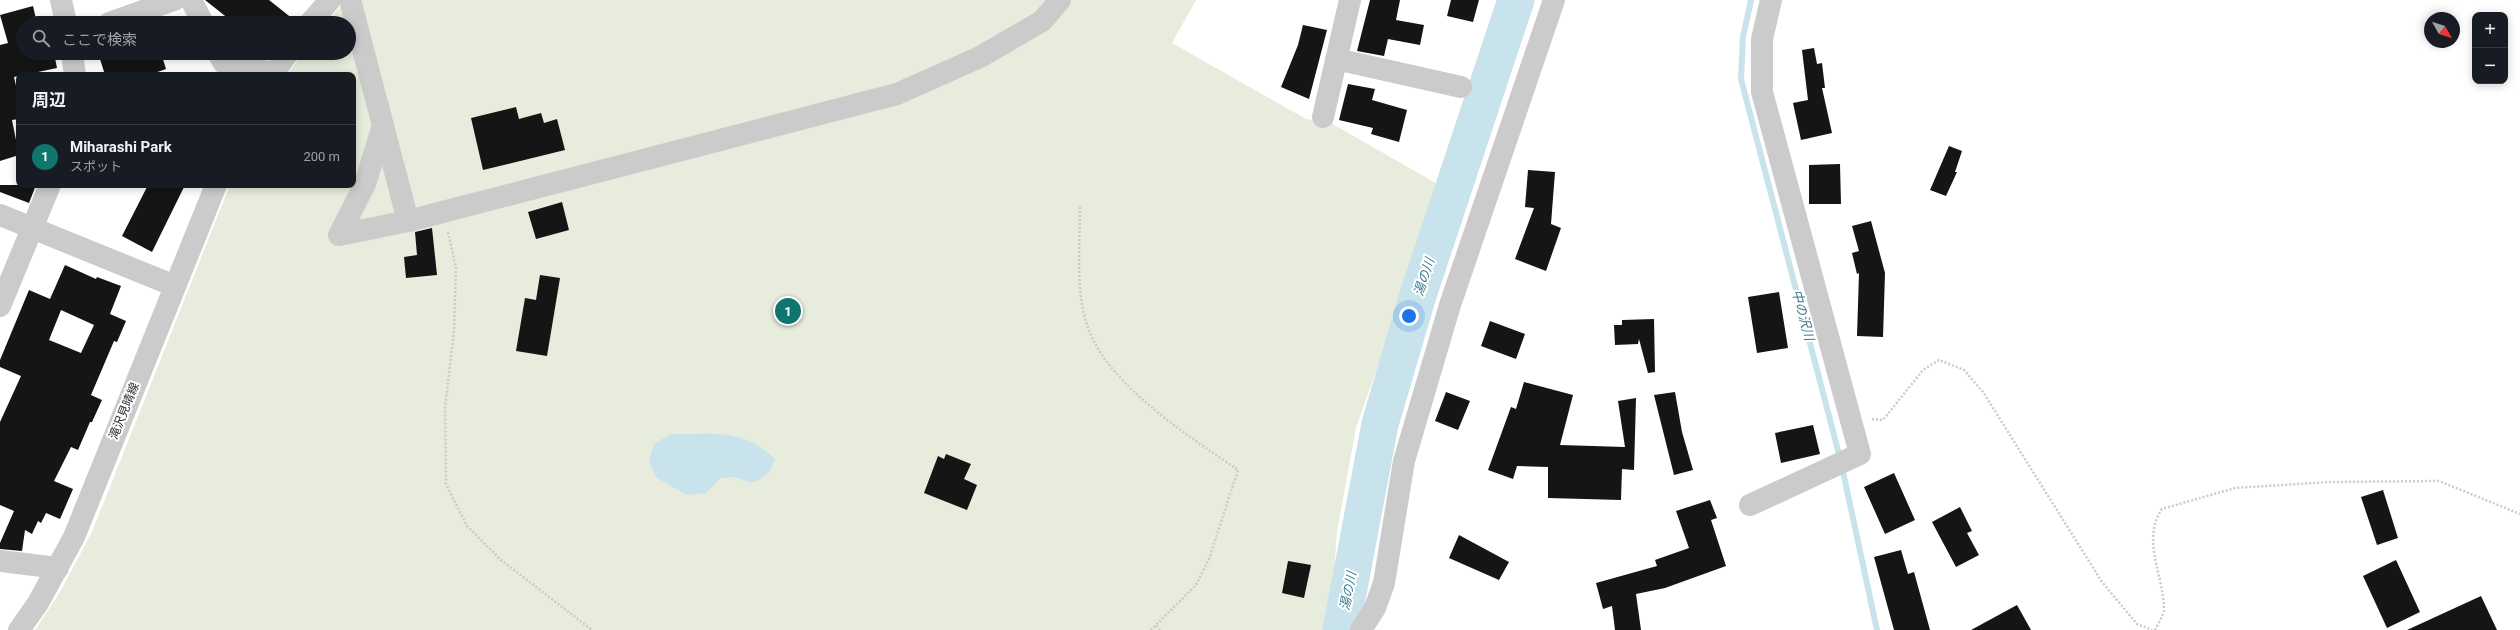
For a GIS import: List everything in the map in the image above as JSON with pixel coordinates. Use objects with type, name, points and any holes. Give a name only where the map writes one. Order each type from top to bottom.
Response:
[{"type":"street","points":[[61,0],[64,16]]},
{"type":"street","points":[[129,16],[174,0]]},
{"type":"street","points":[[191,0],[199,16]]},
{"type":"street","points":[[316,16],[330,0]]},
{"type":"street","points":[[350,0],[354,16]]},
{"type":"street","points":[[383,125],[365,184],[339,235],[408,221],[897,94],[980,57],[1042,21],[1060,0]]},
{"type":"street","points":[[1323,117],[1350,0]]},
{"type":"street","points":[[1362,629],[1375,608],[1384,583],[1404,461],[1450,305],[1554,0]]},
{"type":"street","points":[[1750,505],[1847,460],[1852,418],[1762,92],[1762,39],[1770,0]]},
{"type":"street","points":[[356,23],[408,221]]},
{"type":"street","points":[[73,60],[75,72]]},
{"type":"street","points":[[222,60],[224,63],[263,72]]},
{"type":"street","points":[[274,72],[283,60]]},
{"type":"street","points":[[1336,60],[1461,87]]},
{"type":"street","points":[[0,306],[49,188]]},
{"type":"street","name":"滝沢見晴線","points":[[18,630],[38,603],[74,537],[215,188]]},
{"type":"street","points":[[0,215],[174,286]]},
{"type":"street","points":[[0,561],[58,568]]},
{"type":"path","points":[[1080,207],[1080,284],[1088,328],[1107,361],[1147,404],[1238,470],[1209,559],[1196,585],[1151,630]]},
{"type":"path","points":[[443,212],[456,268],[454,330],[445,408],[446,484],[467,526],[501,560],[592,630]]},
{"type":"path","points":[[1852,418],[1883,420],[1923,370],[1939,360],[1964,370],[1983,392],[2102,582],[2137,624],[2153,630],[2164,612],[2153,540],[2154,520],[2162,509],[2235,488],[2329,482],[2439,481],[2520,514]]},
{"type":"path","points":[[1156,626],[1160,630]]},
{"type":"green space","points":[[346,0],[1196,0],[1172,43],[1306,119],[1331,123],[1441,186],[1356,428],[1337,531],[1330,630],[35,630],[60,592],[92,532],[229,188],[356,188],[356,72],[289,72],[298,60],[356,60],[356,16],[332,16]]},
{"type":"water","points":[[671,434],[714,434],[738,437],[763,449],[775,459],[769,472],[756,481],[751,483],[735,477],[720,478],[706,493],[687,495],[657,478],[649,461],[654,444]]},
{"type":"building","points":[[205,0],[269,0],[289,16],[225,16]]},
{"type":"building","points":[[1370,0],[1400,0],[1396,20],[1424,25],[1420,45],[1388,39],[1384,56],[1357,51]]},
{"type":"building","points":[[1451,0],[1479,0],[1473,22],[1447,16]]},
{"type":"building","points":[[33,6],[35,16],[16,16],[16,60],[55,60],[57,68],[38,72],[16,72],[16,77],[14,77],[16,86],[16,119],[12,120],[16,140],[16,156],[0,161],[0,45],[8,43],[0,15]]},
{"type":"building","points":[[1303,25],[1327,30],[1309,99],[1281,87],[1298,45]]},
{"type":"building","points":[[1814,48],[1817,64],[1822,63],[1825,88],[1822,88],[1832,133],[1801,140],[1793,103],[1808,100],[1802,50]]},
{"type":"building","points":[[100,60],[163,60],[166,69],[158,72],[104,72]]},
{"type":"building","points":[[1348,84],[1375,89],[1372,100],[1407,110],[1399,142],[1371,134],[1373,128],[1339,120]]},
{"type":"building","points":[[516,107],[519,119],[541,113],[544,123],[557,119],[565,150],[483,170],[471,118]]},
{"type":"building","points":[[1949,146],[1962,151],[1955,172],[1957,172],[1946,196],[1930,190]]},
{"type":"building","points":[[1840,164],[1841,204],[1809,204],[1809,165]]},
{"type":"building","points":[[1528,170],[1555,172],[1551,224],[1561,228],[1546,271],[1515,259],[1534,208],[1525,207]]},
{"type":"building","points":[[0,185],[16,185],[16,188],[35,188],[29,203],[0,192]]},
{"type":"building","points":[[146,188],[184,188],[152,252],[122,236]]},
{"type":"building","points":[[562,202],[569,230],[536,239],[528,212]]},
{"type":"building","points":[[1871,221],[1885,273],[1883,337],[1857,336],[1859,273],[1857,274],[1852,253],[1859,251],[1852,226]]},
{"type":"building","points":[[432,228],[437,275],[406,278],[404,257],[417,255],[415,232]]},
{"type":"building","points":[[65,265],[96,279],[97,277],[121,286],[110,314],[126,321],[117,342],[114,341],[91,395],[102,400],[92,422],[90,422],[78,450],[71,447],[54,481],[73,489],[60,519],[46,513],[41,523],[38,521],[32,534],[25,530],[22,551],[0,549],[0,543],[14,511],[0,505],[0,422],[21,376],[0,367],[0,360],[29,290],[50,299]],"holes":[[[61,310],[94,325],[81,353],[49,340]]]},
{"type":"building","points":[[540,275],[560,278],[547,356],[516,351],[525,298],[536,300]]},
{"type":"building","points":[[1779,292],[1788,348],[1757,353],[1748,297]]},
{"type":"building","points":[[1654,319],[1655,372],[1648,373],[1639,339],[1638,344],[1615,345],[1614,325],[1622,325],[1622,320]]},
{"type":"building","points":[[1490,321],[1525,334],[1516,359],[1481,346]]},
{"type":"building","points":[[1524,382],[1573,395],[1560,445],[1625,447],[1618,401],[1636,398],[1634,470],[1622,469],[1621,500],[1548,498],[1548,467],[1517,466],[1513,479],[1488,470],[1511,407],[1516,409]]},
{"type":"building","points":[[1446,392],[1470,401],[1458,430],[1435,421]]},
{"type":"building","points":[[1675,392],[1682,432],[1693,470],[1674,475],[1654,395]]},
{"type":"building","points":[[1813,425],[1820,454],[1781,463],[1775,433]]},
{"type":"building","points":[[946,454],[971,464],[964,479],[977,485],[967,510],[924,493],[938,456],[944,459]]},
{"type":"building","points":[[1894,473],[1915,520],[1885,534],[1864,487]]},
{"type":"building","points":[[2383,490],[2398,538],[2377,545],[2361,497]]},
{"type":"building","points":[[1710,500],[1717,518],[1711,520],[1726,566],[1665,588],[1636,594],[1641,630],[1615,630],[1612,606],[1603,609],[1596,583],[1657,566],[1655,560],[1689,548],[1676,511]]},
{"type":"building","points":[[1960,507],[1972,531],[1967,533],[1979,555],[1956,567],[1932,522]]},
{"type":"building","points":[[1459,535],[1509,562],[1499,580],[1449,558]]},
{"type":"building","points":[[1901,550],[1908,574],[1914,572],[1930,630],[1894,630],[1874,557]]},
{"type":"building","points":[[2396,560],[2420,612],[2387,628],[2363,576]]},
{"type":"building","points":[[1288,561],[1311,565],[1304,598],[1282,593]]},
{"type":"building","points":[[2481,596],[2497,630],[2407,630]]},
{"type":"building","points":[[2017,605],[2031,630],[1971,630]]},
{"type":"waterway","name":"湯の川","points":[[1341,630],[1380,424],[1418,295],[1516,0]]},
{"type":"waterway","name":"中の沢川","points":[[1751,0],[1743,37],[1741,79],[1840,458]]},
{"type":"waterway","name":"中の沢川","points":[[1842,467],[1877,630]]},
{"type":"place","name":"Miharashi Park","points":[[788,311]]}]
